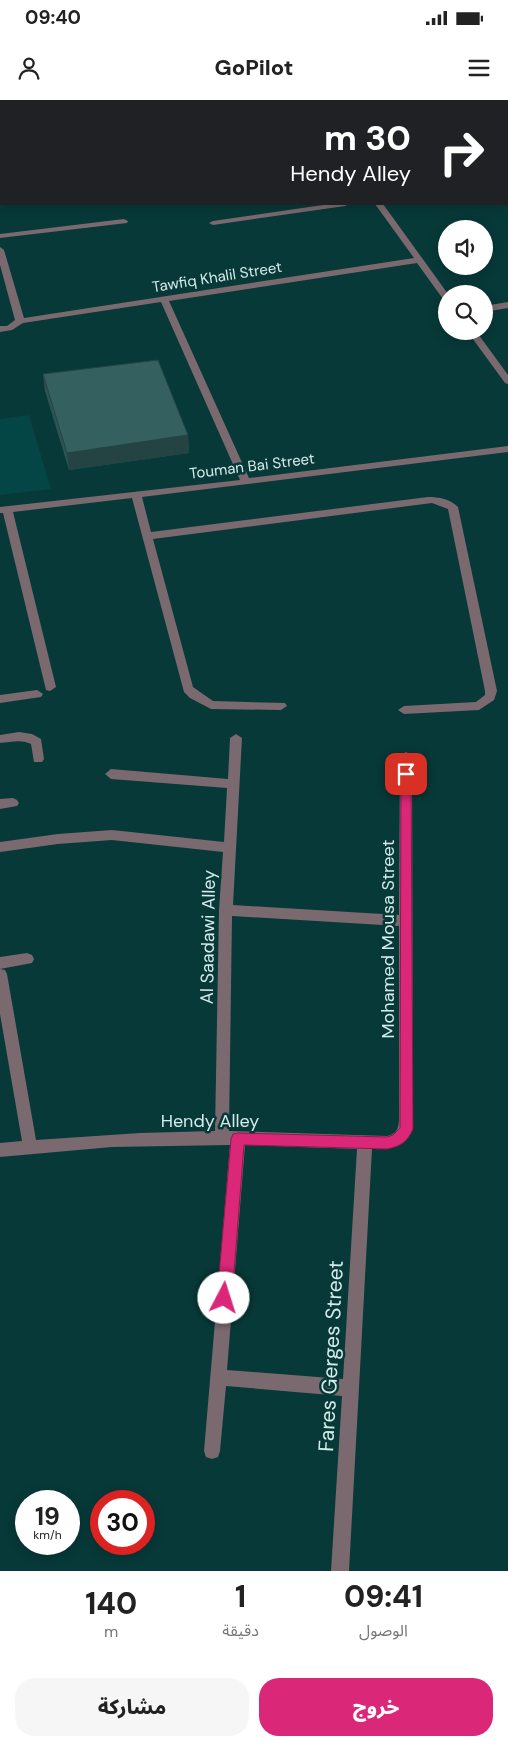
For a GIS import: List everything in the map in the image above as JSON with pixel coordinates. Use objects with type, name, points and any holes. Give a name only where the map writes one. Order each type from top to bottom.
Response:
[{"type":"street","points":[[213,223],[338,205]]},
{"type":"street","points":[[380,205],[438,286]]},
{"type":"street","points":[[0,236],[124,221]]},
{"type":"street","points":[[0,250],[20,321],[4,329]]},
{"type":"street","name":"Tawfiq Khalil Street","points":[[20,321],[419,260]]},
{"type":"street","points":[[164,299],[246,482]]},
{"type":"street","points":[[493,308],[508,305]]},
{"type":"street","points":[[478,340],[508,381]]},
{"type":"street","name":"Touman Bai Street","points":[[4,510],[508,449]]},
{"type":"street","points":[[136,495],[188,689],[194,696],[211,705],[281,706]]},
{"type":"street","points":[[148,536],[428,500],[446,502],[453,507],[491,691],[490,697],[479,706],[404,710]]},
{"type":"street","points":[[4,510],[50,687]]},
{"type":"street","points":[[0,699],[37,694]]},
{"type":"street","points":[[0,739],[22,736],[33,739],[37,742],[38,759]]},
{"type":"street","name":"Al Saadawi Alley","points":[[212,1451],[218,1377],[230,1138],[226,910],[236,738]]},
{"type":"street","name":"Mohamed Mousa Street","points":[[406,756],[406,1121]]},
{"type":"street","points":[[111,774],[233,784]]},
{"type":"street","points":[[0,804],[13,803]]},
{"type":"street","points":[[0,846],[112,835],[229,848]]},
{"type":"street","points":[[226,910],[407,921]]},
{"type":"street","points":[[0,963],[27,959]]},
{"type":"street","points":[[0,974],[30,1147]]},
{"type":"street","name":"Hendy Alley","points":[[0,1150],[94,1142],[230,1138],[365,1142],[396,1141],[403,1136],[406,1129],[406,1121]]},
{"type":"street","name":"Fares Gerges Street","points":[[340,1571],[365,1142]]},
{"type":"street","points":[[218,1377],[350,1388]]},
{"type":"shaded area","points":[[29,415],[51,489],[0,495],[0,419]]},
{"type":"building","points":[[158,360],[188,435],[67,453],[43,374]]},
{"type":"route","points":[[224,1298],[238,1139],[387,1143],[396,1141],[403,1136],[406,1129],[406,774]]}]
